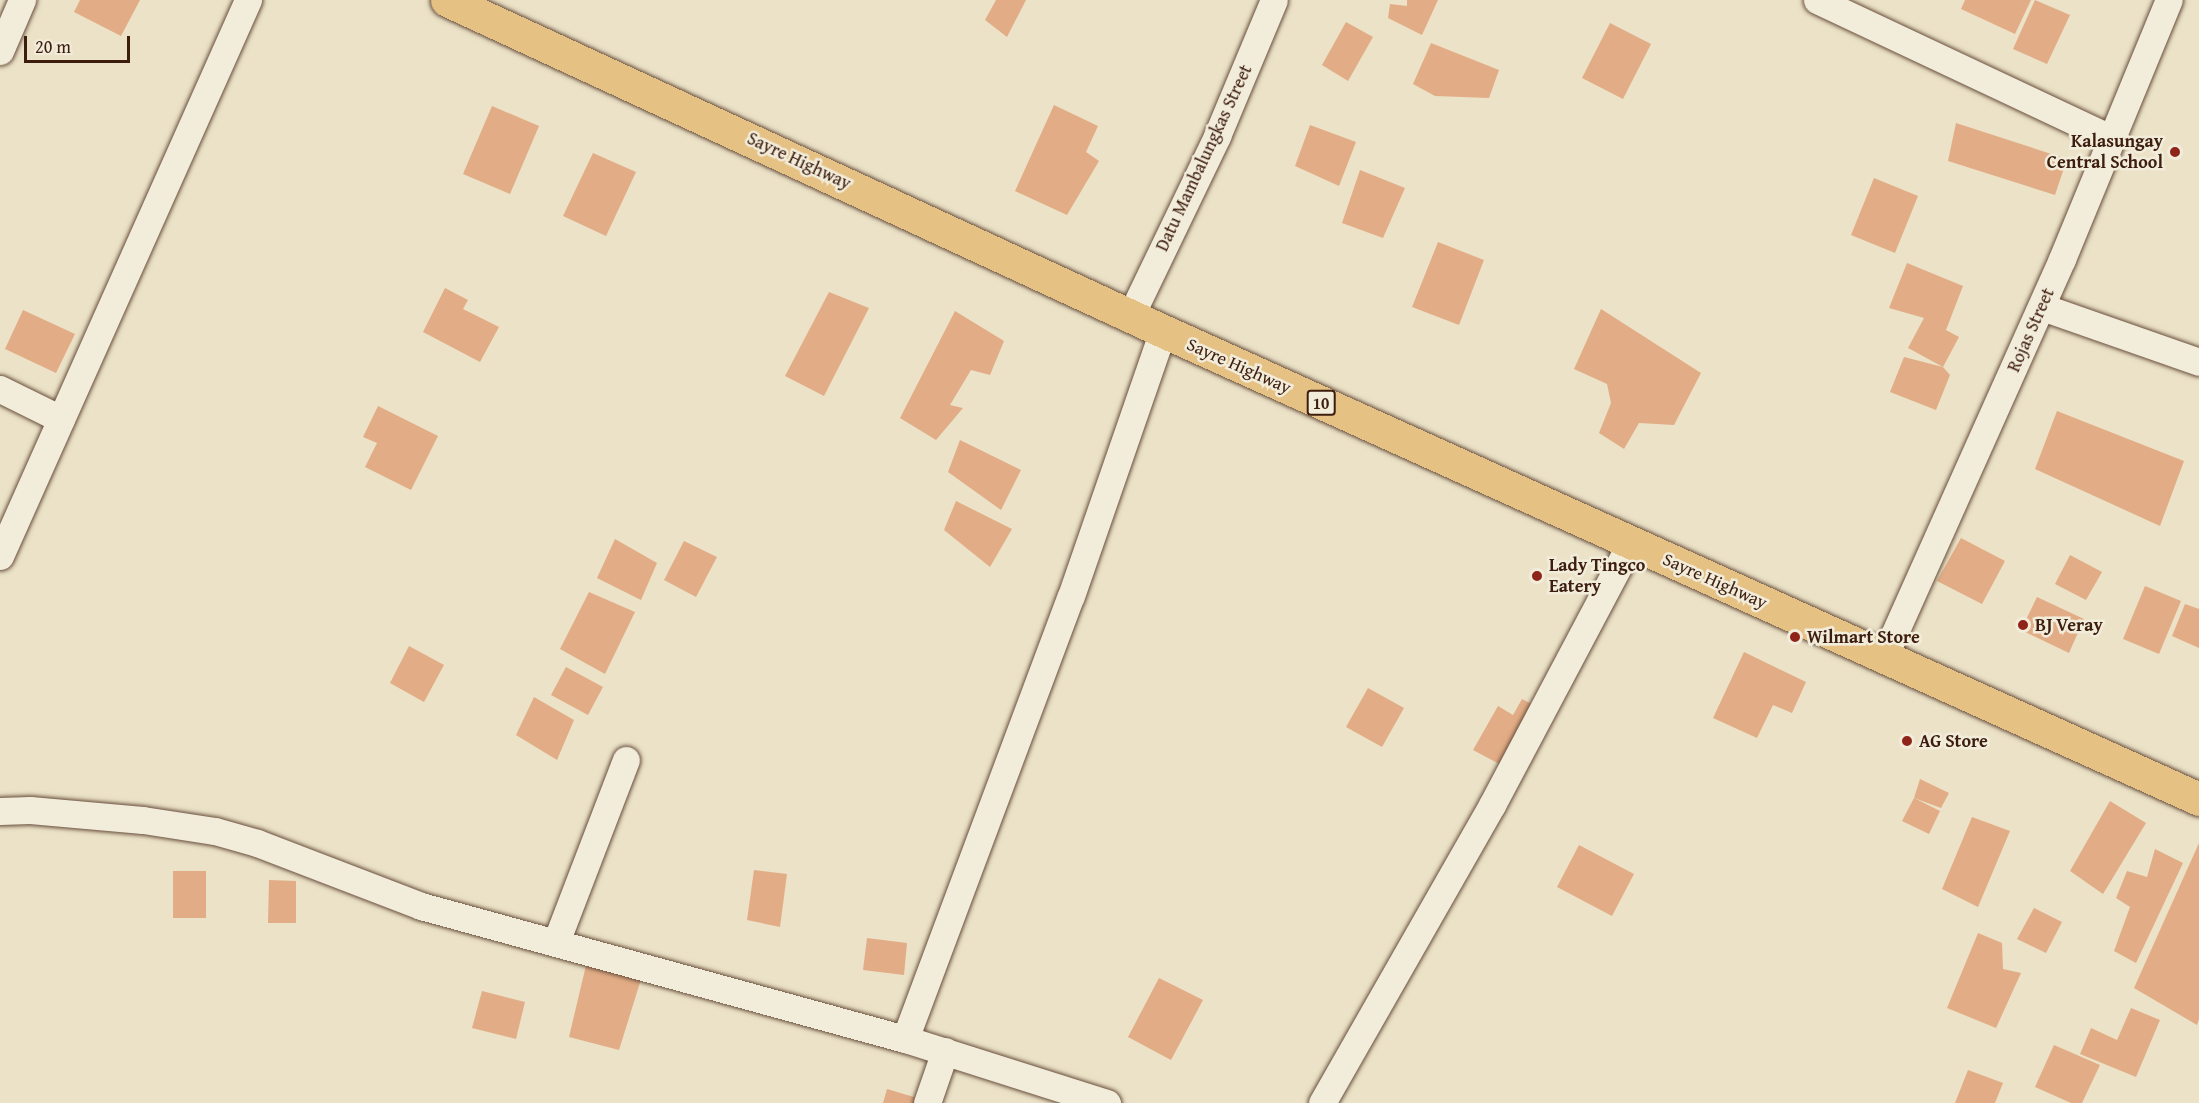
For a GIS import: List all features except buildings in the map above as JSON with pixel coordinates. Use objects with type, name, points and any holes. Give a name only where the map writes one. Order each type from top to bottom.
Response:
[{"type":"highway","name":"Sayre Highway","points":[[447,0],[1163,331],[2199,799]]},
{"type":"street","points":[[0,51],[21,0]]},
{"type":"street","points":[[0,556],[248,0]]},
{"type":"street","name":"Datu Mambalungkas Street","points":[[1131,315],[1216,136],[1274,0]]},
{"type":"street","points":[[1817,0],[2110,138]]},
{"type":"street","name":"Rojas Street","points":[[1884,657],[2042,307],[2169,0]]},
{"type":"street","points":[[2042,307],[2199,362]]},
{"type":"street","points":[[905,1039],[1071,596],[1163,331]]},
{"type":"street","points":[[0,389],[61,419]]},
{"type":"street","points":[[1322,1103],[1492,805],[1631,543]]},
{"type":"street","points":[[555,942],[626,760]]},
{"type":"street","points":[[0,811],[30,810],[98,816],[215,831],[257,843],[421,906],[905,1039],[1107,1103]]},
{"type":"street","points":[[927,1103],[945,1051]]},
{"type":"place","name":"Kalasungay Central School","points":[[2175,152]]},
{"type":"place","name":"Lady Tingco Eatery","points":[[1537,576]]},
{"type":"place","name":"BJ Veray","points":[[2023,625]]},
{"type":"place","name":"Wilmart Store","points":[[1795,637]]},
{"type":"place","name":"AG Store","points":[[1907,741]]}]
